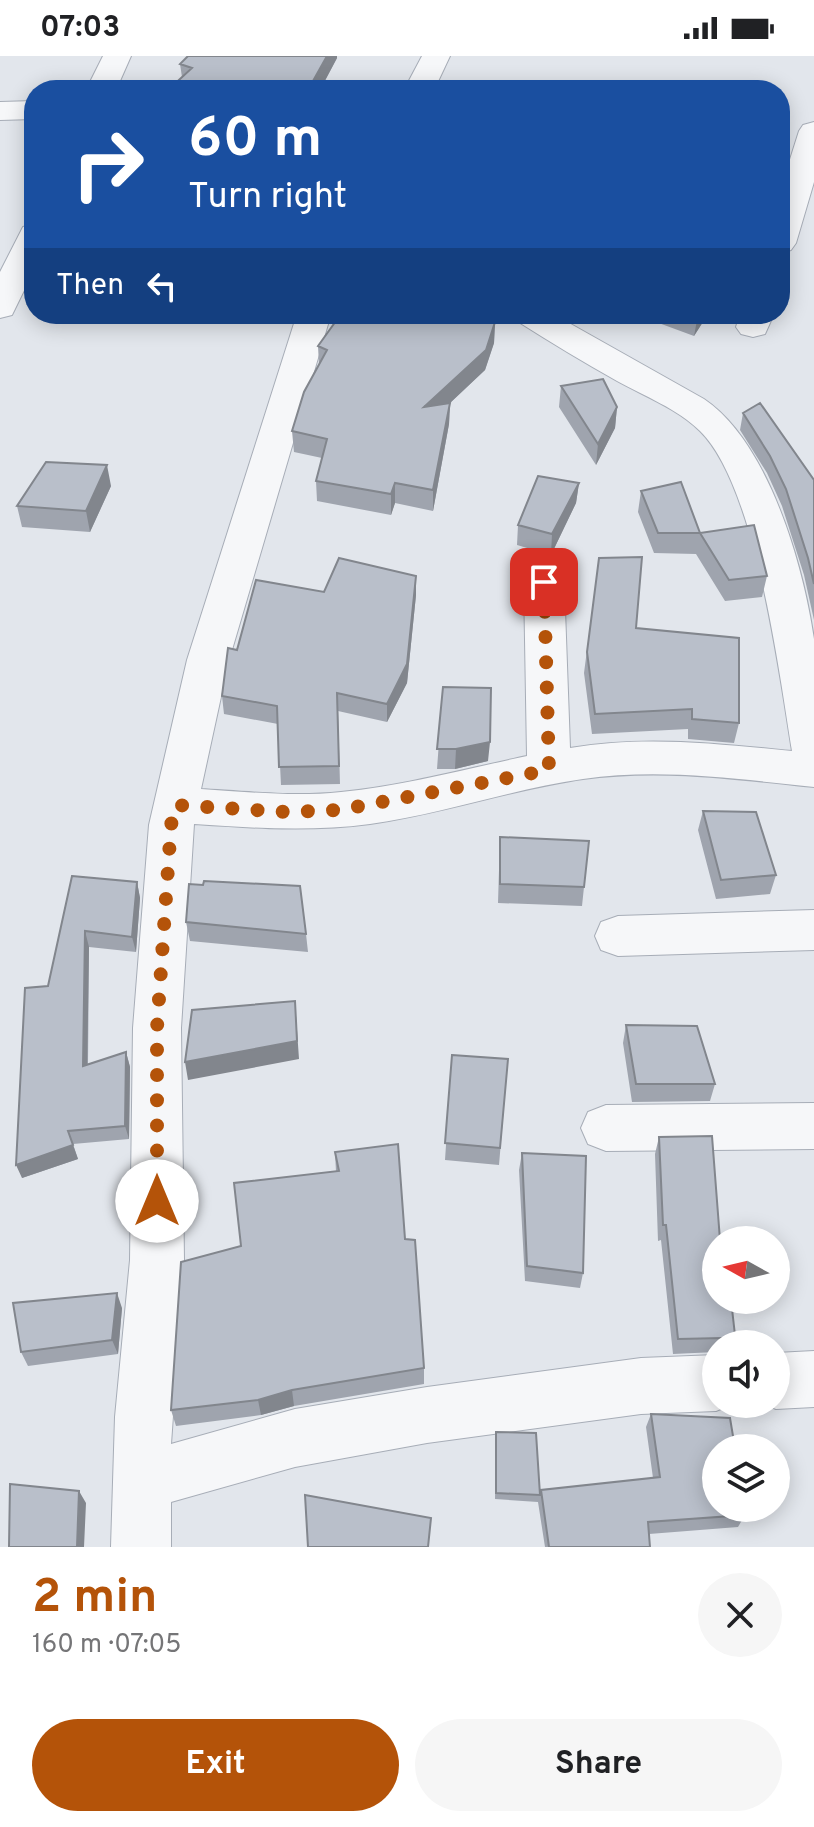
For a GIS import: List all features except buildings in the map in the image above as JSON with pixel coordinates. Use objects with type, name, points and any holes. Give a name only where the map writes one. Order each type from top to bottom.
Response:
[{"type":"street","points":[[106,80],[117,56]]},
{"type":"street","points":[[424,80],[436,56]]},
{"type":"street","points":[[0,111],[24,110]]},
{"type":"street","points":[[790,210],[814,131]]},
{"type":"street","points":[[0,308],[24,256]]},
{"type":"street","points":[[141,1547],[143,1417],[157,1260],[157,1028],[171,825],[208,660],[311,324]]},
{"type":"street","points":[[554,324],[689,406],[715,425],[732,444],[776,560],[814,752]]},
{"type":"street","points":[[544,582],[549,770]]},
{"type":"street","points":[[176,805],[287,812],[340,810],[584,762],[642,758],[697,759],[814,770]]},
{"type":"street","points":[[618,936],[814,930]]},
{"type":"street","points":[[606,1128],[814,1126]]},
{"type":"street","points":[[790,1380],[814,1379]]},
{"type":"street","points":[[142,1481],[295,1438],[427,1415],[641,1386],[702,1384]]},
{"type":"route","points":[[157,1201],[158,997],[171,825],[176,805],[287,812],[340,810],[549,770],[544,582]]}]
